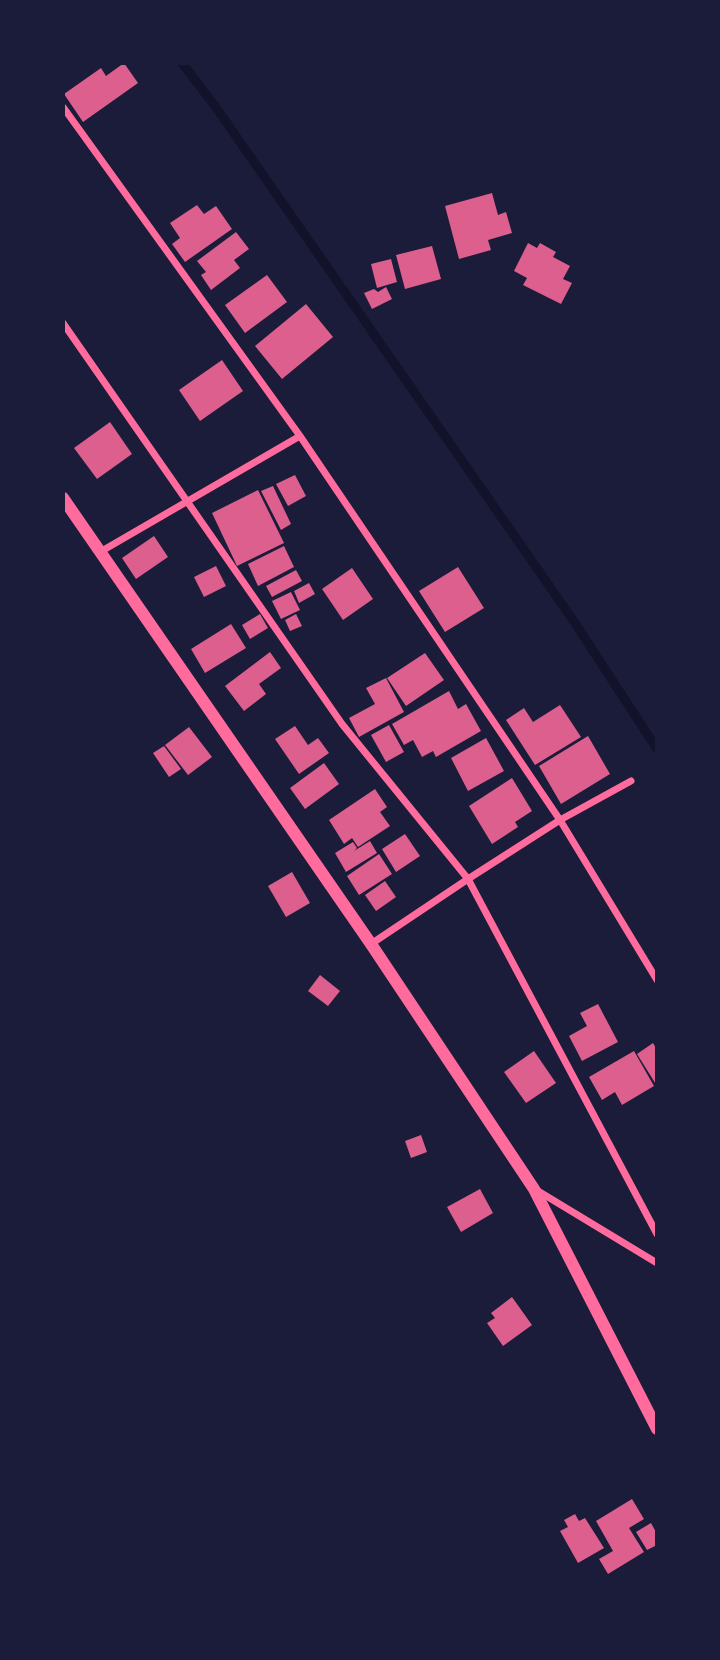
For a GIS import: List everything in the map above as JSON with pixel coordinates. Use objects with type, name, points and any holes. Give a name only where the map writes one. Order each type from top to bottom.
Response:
[{"type":"street","points":[[63,107],[300,436],[560,820],[657,979]]},
{"type":"street","points":[[63,323],[342,724],[468,879],[657,1234]]},
{"type":"street","points":[[100,552],[300,436]]},
{"type":"street","points":[[63,498],[371,944],[534,1189],[657,1429]]},
{"type":"street","points":[[371,944],[560,820],[631,781]]},
{"type":"street","points":[[534,1189],[657,1263]]},
{"type":"building","points":[[124,63],[138,83],[83,122],[64,94],[101,68],[106,76]]},
{"type":"building","points":[[492,193],[498,215],[506,212],[512,233],[488,240],[491,250],[459,259],[445,206]]},
{"type":"building","points":[[197,205],[204,214],[216,206],[232,229],[185,262],[172,244],[180,238],[170,223]]},
{"type":"building","points":[[236,232],[249,249],[234,260],[240,268],[211,290],[201,275],[206,272],[197,261]]},
{"type":"building","points":[[528,243],[537,248],[540,243],[556,252],[553,257],[570,266],[563,279],[572,283],[561,304],[523,285],[527,278],[514,271]]},
{"type":"building","points":[[432,246],[441,279],[405,289],[396,255]]},
{"type":"building","points":[[391,259],[397,282],[377,288],[371,264]]},
{"type":"building","points":[[267,275],[287,302],[245,333],[225,305]]},
{"type":"building","points":[[386,287],[392,299],[372,309],[364,293],[374,289],[378,292]]},
{"type":"building","points":[[306,304],[333,337],[282,379],[255,346]]},
{"type":"building","points":[[222,360],[243,391],[200,421],[179,390]]},
{"type":"building","points":[[110,422],[132,454],[97,479],[74,448]]},
{"type":"building","points":[[295,475],[306,496],[288,506],[276,484]]},
{"type":"building","points":[[273,486],[291,524],[281,530],[261,491]]},
{"type":"building","points":[[258,490],[284,543],[237,566],[212,513]]},
{"type":"building","points":[[154,536],[168,557],[136,579],[122,558]]},
{"type":"building","points":[[284,546],[294,567],[258,586],[248,564]]},
{"type":"building","points":[[216,566],[226,586],[204,597],[194,577]]},
{"type":"building","points":[[458,567],[484,608],[445,632],[419,591]]},
{"type":"building","points":[[352,568],[373,599],[343,620],[322,589]]},
{"type":"building","points":[[296,570],[302,581],[272,597],[266,586]]},
{"type":"building","points":[[309,583],[315,594],[299,603],[294,591]]},
{"type":"building","points":[[291,592],[300,610],[281,619],[272,601]]},
{"type":"building","points":[[260,614],[268,628],[250,639],[242,625]]},
{"type":"building","points":[[296,614],[302,626],[290,631],[285,620]]},
{"type":"building","points":[[231,624],[246,648],[205,673],[191,649]]},
{"type":"building","points":[[270,652],[281,668],[259,684],[266,694],[244,711],[225,686]]},
{"type":"building","points":[[425,653],[444,680],[406,706],[387,678]]},
{"type":"building","points":[[386,678],[404,712],[359,737],[349,718],[375,704],[366,688]]},
{"type":"building","points":[[449,691],[458,709],[466,704],[481,731],[436,757],[433,751],[422,757],[413,740],[404,745],[392,724]]},
{"type":"building","points":[[560,705],[581,737],[535,765],[506,720],[524,708],[533,722]]},
{"type":"building","points":[[389,725],[404,752],[386,762],[371,735]]},
{"type":"building","points":[[295,726],[308,745],[318,738],[329,753],[299,774],[275,739]]},
{"type":"building","points":[[189,727],[212,757],[188,775],[165,745]]},
{"type":"building","points":[[588,736],[610,774],[561,804],[539,766]]},
{"type":"building","points":[[486,738],[504,771],[468,791],[451,758]]},
{"type":"building","points":[[164,746],[181,769],[169,777],[153,753]]},
{"type":"building","points":[[324,763],[339,784],[305,809],[290,788]]},
{"type":"building","points":[[512,778],[532,811],[515,822],[518,827],[492,844],[469,806]]},
{"type":"building","points":[[375,789],[387,807],[380,812],[390,826],[358,847],[352,838],[344,844],[329,820]]},
{"type":"building","points":[[405,834],[420,856],[396,872],[382,849]]},
{"type":"building","points":[[370,841],[377,853],[346,872],[335,853],[353,842],[357,848],[354,851]]},
{"type":"building","points":[[379,854],[392,874],[359,895],[347,876]]},
{"type":"building","points":[[292,872],[310,903],[286,917],[268,886]]},
{"type":"building","points":[[385,881],[396,897],[376,911],[365,895]]},
{"type":"building","points":[[320,975],[340,991],[328,1006],[308,991]]},
{"type":"building","points":[[598,1004],[618,1042],[582,1061],[569,1036],[587,1026],[580,1013]]},
{"type":"building","points":[[653,1043],[657,1050],[657,1086],[637,1054]]},
{"type":"building","points":[[534,1051],[556,1083],[526,1103],[504,1072]]},
{"type":"building","points":[[634,1051],[654,1086],[622,1105],[615,1092],[602,1100],[589,1077]]},
{"type":"building","points":[[421,1135],[427,1152],[411,1158],[405,1141]]},
{"type":"building","points":[[480,1189],[493,1213],[461,1232],[447,1207]]},
{"type":"building","points":[[512,1297],[532,1325],[503,1346],[487,1323],[495,1318],[491,1313]]},
{"type":"building","points":[[632,1499],[644,1519],[629,1528],[644,1552],[608,1574],[599,1559],[613,1551],[596,1521]]},
{"type":"building","points":[[575,1514],[579,1521],[585,1518],[604,1548],[578,1563],[560,1531],[568,1527],[564,1520]]},
{"type":"building","points":[[651,1523],[657,1534],[657,1545],[647,1550],[636,1532]]},
{"type":"waterway","points":[[182,63],[215,106],[573,620],[657,749]]}]
